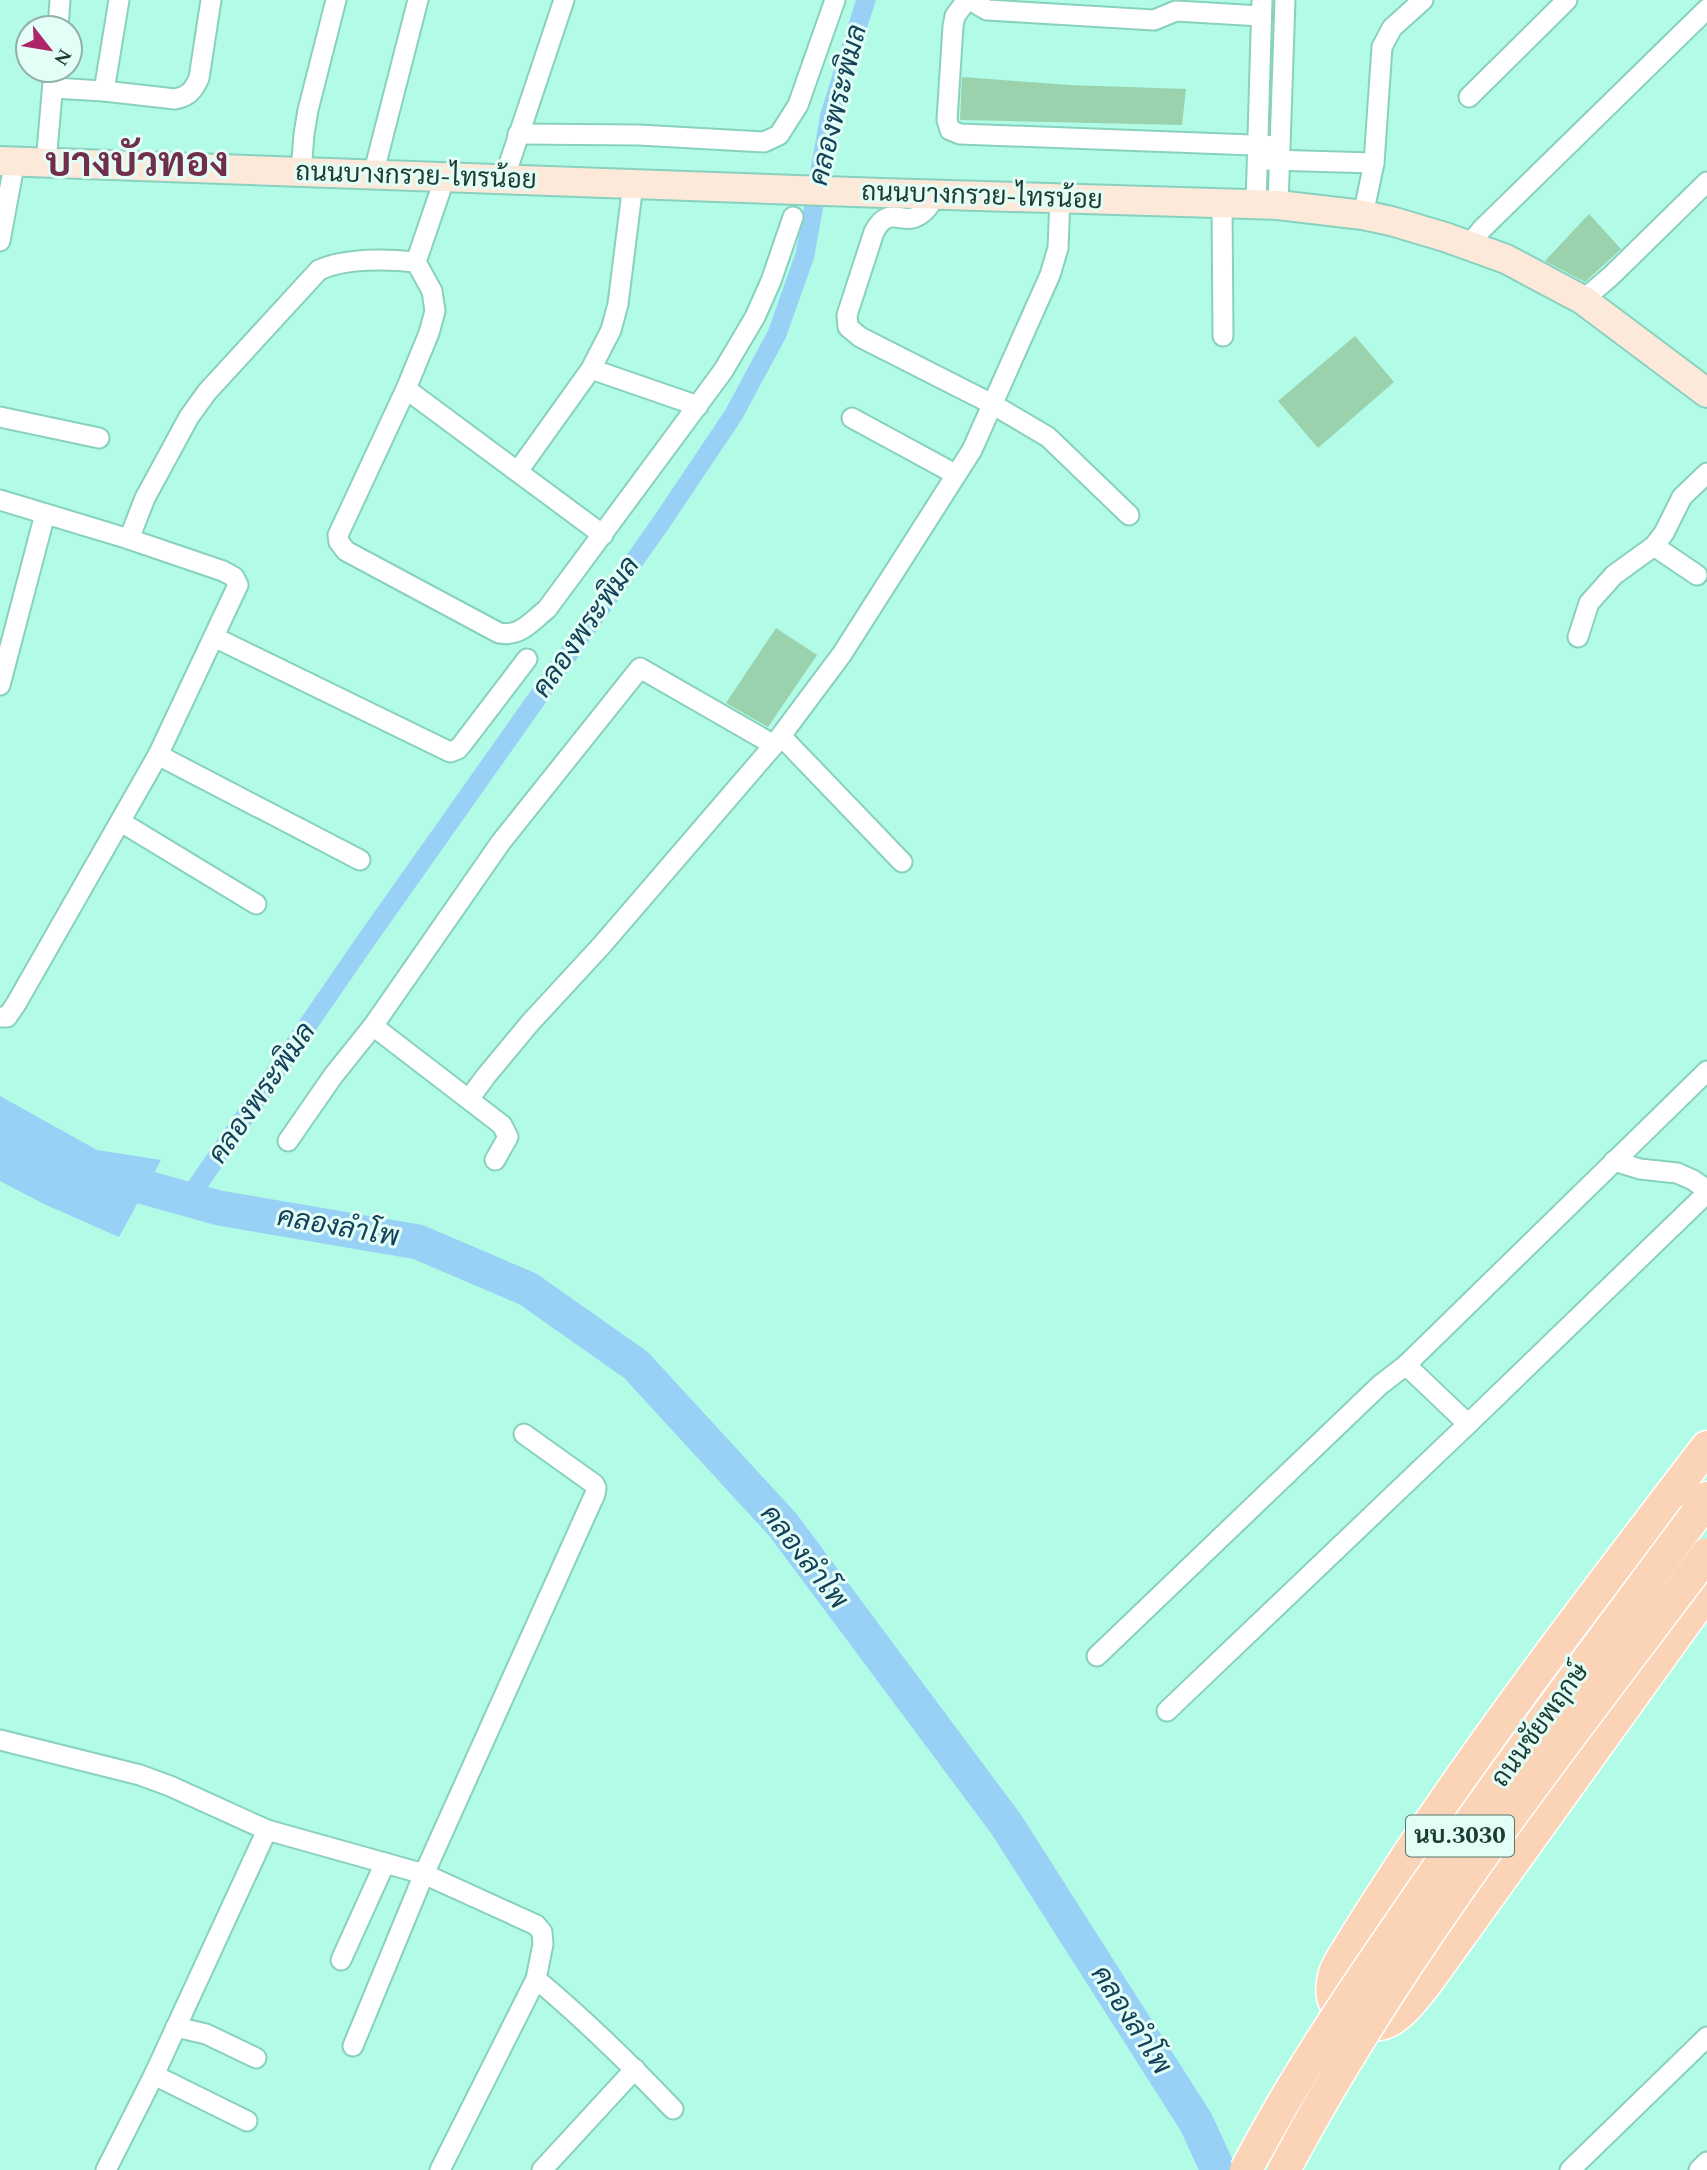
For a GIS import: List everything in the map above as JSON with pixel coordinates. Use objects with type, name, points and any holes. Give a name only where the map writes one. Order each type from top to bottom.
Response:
[{"type":"main road","name":"ถนนบางกรวย-ไทรน้อย","points":[[7,161],[1222,203],[1363,215],[1391,221],[1506,259],[1583,300],[1707,393]]},
{"type":"main road","points":[[1707,1447],[1604,1582],[1452,1790],[1360,1928],[1335,1972],[1331,1995],[1340,2009],[1362,2024],[1381,2024],[1403,2012],[1707,1592]]},
{"type":"main road","name":"ถนนชัยพฤกษ์","points":[[1246,2170],[1327,2030],[1441,1862],[1503,1773],[1701,1507]]},
{"type":"main road","name":"ถนนชัยพฤกษ์","points":[[1284,2170],[1391,1989],[1504,1824],[1707,1554]]},
{"type":"street","points":[[104,91],[119,0]]},
{"type":"street","points":[[74,84],[104,91],[174,99],[185,97],[194,90],[199,78],[211,0]]},
{"type":"street","points":[[302,172],[308,110],[337,0]]},
{"type":"street","points":[[373,175],[418,0]]},
{"type":"street","points":[[504,179],[564,0]]},
{"type":"street","points":[[518,134],[639,135],[764,142],[779,135],[798,105],[835,0]]},
{"type":"street","points":[[1267,205],[1257,152],[1262,8],[1168,5],[1154,20],[1066,7],[986,10],[969,0],[955,16],[947,120],[950,130],[960,134],[1257,152],[1374,163]]},
{"type":"street","points":[[1267,205],[1279,154],[1285,0]]},
{"type":"street","points":[[1363,215],[1374,163],[1382,47],[1392,28],[1423,0]]},
{"type":"street","points":[[1469,97],[1567,0]]},
{"type":"street","points":[[1469,245],[1482,229],[1707,9]]},
{"type":"street","points":[[46,163],[53,84]]},
{"type":"street","points":[[0,241],[7,161]]},
{"type":"street","points":[[445,177],[416,262],[432,291],[435,311],[429,333],[338,536],[346,551],[499,633],[509,635],[516,634],[547,609],[723,371],[755,317],[771,281],[793,217]]},
{"type":"street","points":[[1583,300],[1707,182]]},
{"type":"street","points":[[518,471],[591,369],[611,330],[618,304],[632,184]]},
{"type":"street","points":[[936,195],[922,214],[913,218],[888,217],[880,220],[847,315],[848,327],[860,337],[992,404],[1048,437],[1129,515]]},
{"type":"street","points":[[469,1099],[530,1023],[602,945],[777,741],[842,654],[972,450],[1050,275],[1058,247],[1060,198]]},
{"type":"street","points":[[1222,203],[1223,336]]},
{"type":"street","points":[[128,538],[145,498],[207,393],[319,270],[330,265],[387,259],[416,262]]},
{"type":"street","points":[[591,369],[698,406]]},
{"type":"street","points":[[406,389],[603,534]]},
{"type":"street","points":[[0,416],[99,439]]},
{"type":"street","points":[[852,418],[955,474]]},
{"type":"street","points":[[1578,636],[1589,603],[1614,575],[1654,546],[1664,533],[1682,497],[1707,473]]},
{"type":"street","points":[[0,500],[128,538],[223,571],[234,577],[238,588],[158,755],[121,822],[16,1004],[7,1017],[0,1017]]},
{"type":"street","points":[[0,685],[46,514]]},
{"type":"street","points":[[1654,546],[1697,575]]},
{"type":"street","points":[[214,637],[450,752],[463,743],[527,659]]},
{"type":"street","points":[[288,1141],[333,1076],[373,1026],[501,842],[640,668],[777,741],[902,862]]},
{"type":"street","points":[[158,755],[360,860]]},
{"type":"street","points":[[121,822],[256,904]]},
{"type":"street","points":[[373,1026],[495,1118],[508,1137],[495,1160]]},
{"type":"street","points":[[1097,1656],[1380,1385],[1406,1365],[1707,1071]]},
{"type":"street","points":[[1167,1711],[1704,1202],[1693,1180],[1677,1172],[1640,1169],[1614,1161]]},
{"type":"street","points":[[1406,1365],[1468,1424]]},
{"type":"street","points":[[353,2046],[424,1874],[595,1494],[594,1484],[524,1434]]},
{"type":"street","points":[[0,1740],[140,1775],[267,1830],[424,1874],[536,1925],[542,1933],[543,1944],[536,1979],[440,2170]]},
{"type":"street","points":[[106,2170],[155,2075],[267,1830]]},
{"type":"street","points":[[341,1960],[385,1863]]},
{"type":"street","points":[[536,1979],[635,2069],[673,2109]]},
{"type":"street","points":[[176,2027],[206,2034],[256,2058]]},
{"type":"street","points":[[1570,2170],[1707,2037]]},
{"type":"street","points":[[542,2170],[635,2069]]},
{"type":"street","points":[[155,2075],[247,2121]]},
{"type":"street","points":[[1699,2170],[1707,2162]]},
{"type":"water","points":[[0,1096],[97,1150],[161,1160],[119,1237],[0,1181]]},
{"type":"building","points":[[962,77],[1069,85],[1186,89],[1182,125],[960,120]]},
{"type":"building","points":[[1589,214],[1621,249],[1585,282],[1545,261]]},
{"type":"building","points":[[1355,336],[1394,382],[1318,448],[1278,401]]},
{"type":"building","points":[[776,628],[817,655],[768,727],[726,703]]},
{"type":"waterway","name":"คลองพระพิมล","points":[[188,1199],[365,942],[663,520],[734,414],[777,334],[805,255],[830,114],[866,0]]},
{"type":"waterway","name":"คลองลำโพ","points":[[101,1175],[219,1208],[418,1242],[528,1289],[636,1365],[783,1525],[1006,1824],[1196,2122],[1218,2170]]},
{"type":"district","name":"บางบัวทอง","points":[[137,164]]}]
